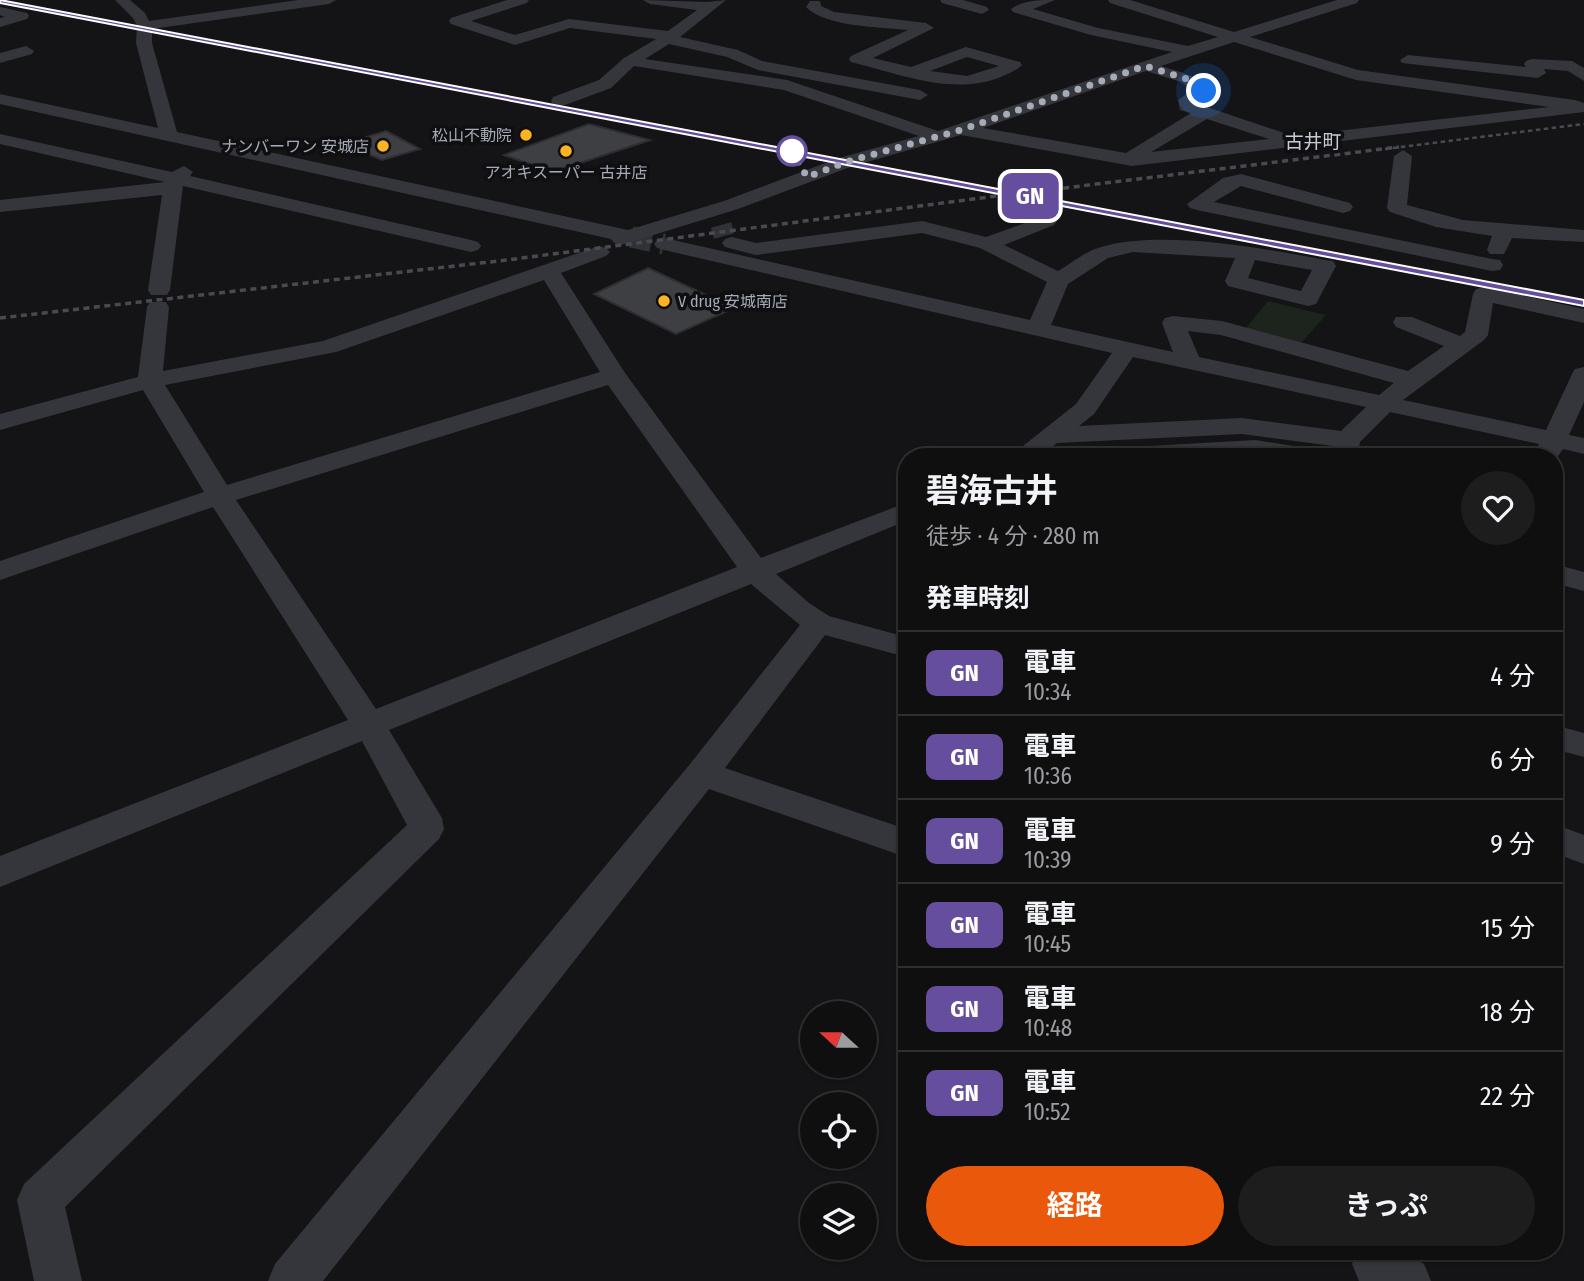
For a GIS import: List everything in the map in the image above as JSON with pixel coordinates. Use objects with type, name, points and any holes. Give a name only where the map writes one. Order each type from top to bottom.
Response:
[{"type":"street","points":[[122,0],[140,16],[144,26],[144,43],[169,137]]},
{"type":"street","points":[[144,26],[192,17],[329,0]]},
{"type":"street","points":[[522,0],[456,21],[539,47]]},
{"type":"street","points":[[650,0],[715,4]]},
{"type":"street","points":[[797,8],[837,0]]},
{"type":"street","points":[[947,0],[982,10]]},
{"type":"street","points":[[1048,0],[1018,9],[1096,32],[1189,51]]},
{"type":"street","points":[[1115,0],[1356,75],[1581,108],[1132,160]]},
{"type":"street","points":[[0,99],[626,237],[731,205],[846,162],[961,130],[1331,3],[1352,0]]},
{"type":"street","points":[[466,1],[498,8]]},
{"type":"street","points":[[559,101],[605,84],[630,61],[715,4]]},
{"type":"street","points":[[814,5],[830,16],[926,27],[858,59]]},
{"type":"street","points":[[0,11],[22,16],[0,23]]},
{"type":"street","points":[[515,40],[569,23],[668,37],[732,53],[758,65],[920,95]]},
{"type":"street","points":[[0,58],[26,51]]},
{"type":"street","points":[[800,71],[830,57],[858,59],[915,71],[969,81],[1014,65],[966,52],[915,71]]},
{"type":"street","points":[[1394,81],[1408,60],[1509,72],[1538,73],[1532,64],[1572,66],[1584,76]]},
{"type":"street","points":[[630,61],[787,85],[936,136]]},
{"type":"street","points":[[1145,66],[1187,79],[1204,91],[1186,100],[1186,106],[1294,141]]},
{"type":"street","points":[[1132,160],[1135,153],[1206,112]]},
{"type":"street","points":[[961,130],[1241,180],[1343,207]]},
{"type":"street","points":[[0,139],[175,184],[471,246]]},
{"type":"street","points":[[58,1281],[40,1200],[426,829],[424,818],[369,725],[220,496],[149,381],[175,184],[181,174],[229,150]]},
{"type":"street","points":[[1403,156],[1396,208],[1419,217],[1474,229],[1584,236]]},
{"type":"street","points":[[1214,177],[1197,204],[1490,270],[1504,231]]},
{"type":"street","points":[[0,206],[175,184]]},
{"type":"street","points":[[731,205],[723,231],[726,241],[756,249],[922,226],[987,244],[1059,280]]},
{"type":"street","points":[[987,244],[1047,221]]},
{"type":"street","points":[[664,244],[1384,404],[1551,448],[1584,446]]},
{"type":"street","points":[[1038,327],[1059,280],[1101,254],[1133,247],[1248,252]]},
{"type":"street","points":[[0,422],[149,381],[328,347],[599,252]]},
{"type":"street","points":[[549,271],[614,374],[754,570],[799,610],[818,623],[898,639]]},
{"type":"street","points":[[1054,435],[1242,426],[1346,448],[1384,404],[1412,380],[1476,335],[1484,294],[1584,316]]},
{"type":"street","points":[[1404,322],[1462,345]]},
{"type":"street","points":[[1188,360],[1173,323],[1222,328],[1412,380]]},
{"type":"street","points":[[1035,448],[1085,409],[1128,349]]},
{"type":"street","points":[[0,572],[220,496],[614,374]]},
{"type":"street","points":[[1551,448],[1584,374]]},
{"type":"street","points":[[0,872],[898,514]]},
{"type":"street","points":[[1563,576],[1584,583]]},
{"type":"street","points":[[292,1281],[702,773],[818,623]]},
{"type":"street","points":[[1563,739],[1584,745]]},
{"type":"street","points":[[702,773],[898,840]]},
{"type":"street","points":[[1563,842],[1584,850]]},
{"type":"shaded area","points":[[1268,301],[1326,315],[1301,343],[1246,328]]},
{"type":"building","name":"アオキスーパー 古井店","points":[[589,124],[650,140],[553,172],[504,155]]},
{"type":"building","name":"ナンバーワン 安城店","points":[[386,131],[420,149],[382,160],[344,144]]},
{"type":"building","name":"V drug 安城南店","points":[[648,268],[734,308],[676,334],[594,294]]},
{"type":"tunnel","points":[[721,225],[724,236]]},
{"type":"tunnel","points":[[631,237],[664,244]]},
{"type":"railway","points":[[0,2],[771,149]]},
{"type":"railway","points":[[1385,149],[1584,124]]},
{"type":"railway","points":[[762,147],[1584,303]]},
{"type":"railway","points":[[1032,192],[1399,147]]},
{"type":"railway","points":[[0,318],[507,260],[1004,195]]},
{"type":"train","name":"GN","points":[[0,2],[1584,303]]},
{"type":"place","name":"松山不動院","points":[[526,135]]},
{"type":"place","name":"ナンバーワン 安城店","points":[[383,146]]},
{"type":"place","name":"アオキスーパー 古井店","points":[[566,151]]},
{"type":"place","name":"V drug 安城南店","points":[[664,301]]},
{"type":"district","name":"古井町","points":[[1313,141]]},
{"type":"route","points":[[792,151],[807,177],[846,162],[961,130],[1145,66],[1187,79],[1204,91]]}]
